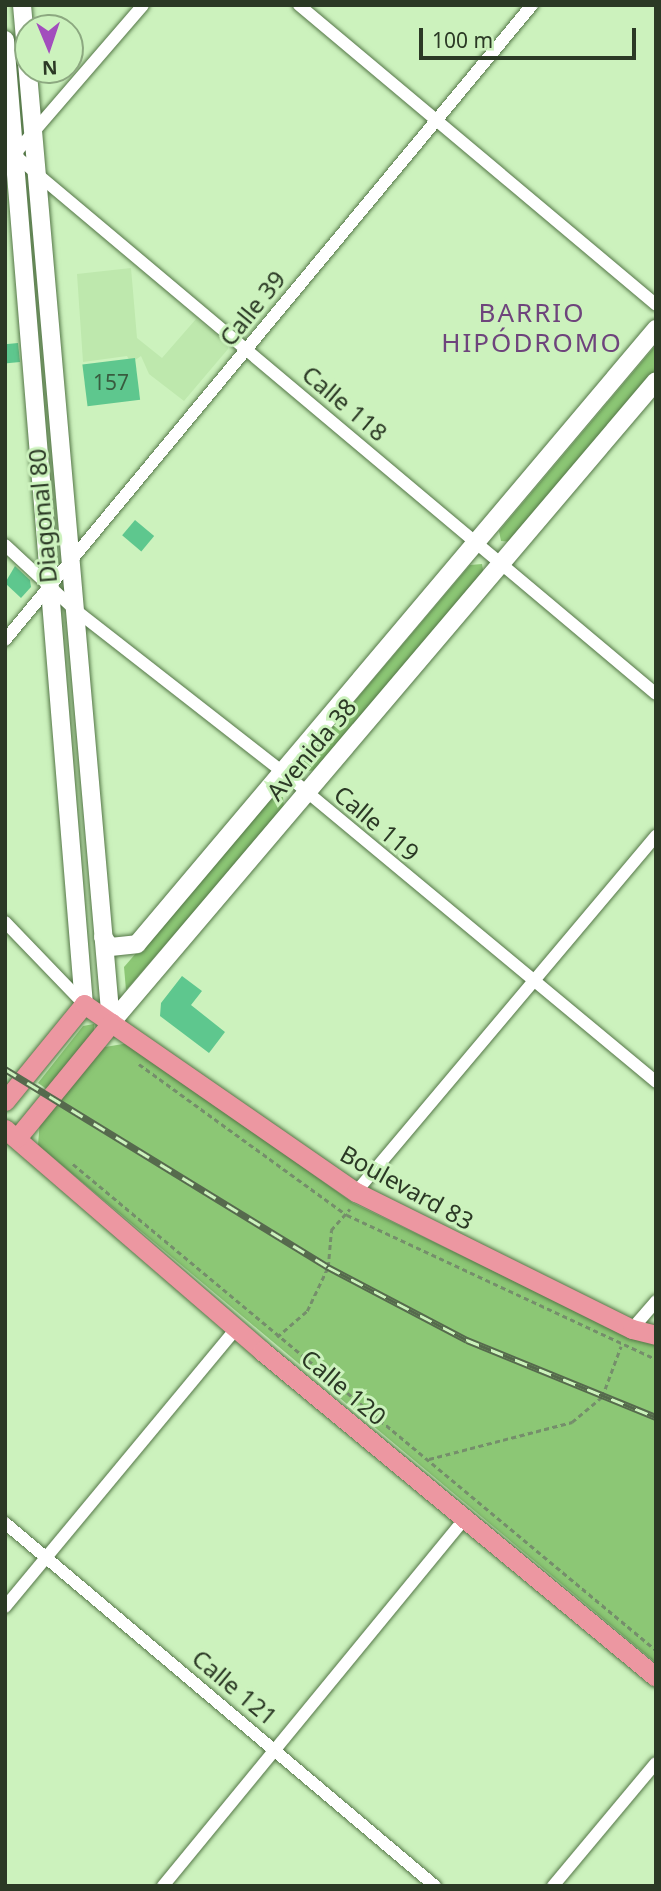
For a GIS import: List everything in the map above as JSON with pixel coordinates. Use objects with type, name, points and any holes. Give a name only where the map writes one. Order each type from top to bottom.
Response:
[{"type":"main road","name":"Diagonal 80","points":[[22,5],[111,1023]]},
{"type":"main road","name":"Diagonal 80","points":[[5,40],[8,156],[50,586],[84,1004]]},
{"type":"main road","name":"Avenida 38","points":[[103,937],[110,947],[137,944],[656,329]]},
{"type":"main road","name":"Avenida 38","points":[[9,1139],[111,1023],[656,381]]},
{"type":"main road","name":"Boulevard 83","points":[[84,1004],[355,1192],[632,1329],[656,1335]]},
{"type":"main road","points":[[5,1101],[84,1004]]},
{"type":"main road","name":"Calle 120","points":[[9,1139],[656,1677]]},
{"type":"street","points":[[8,156],[33,136],[143,5]]},
{"type":"street","points":[[299,5],[656,305]]},
{"type":"street","name":"Calle 39","points":[[5,640],[434,119],[533,5]]},
{"type":"street","name":"Calle 118","points":[[8,156],[36,170],[656,694]]},
{"type":"street","name":"Calle 119","points":[[5,545],[74,609],[283,772],[656,1082]]},
{"type":"street","points":[[355,1192],[656,836]]},
{"type":"street","points":[[5,922],[84,1004]]},
{"type":"street","points":[[632,1329],[656,1301]]},
{"type":"street","points":[[5,1606],[236,1329]]},
{"type":"street","points":[[163,1886],[464,1518]]},
{"type":"street","name":"Calle 121","points":[[5,1523],[275,1748],[435,1886]]},
{"type":"street","points":[[553,1886],[656,1763]]},
{"type":"path","points":[[135,1060],[347,1215],[620,1347],[656,1359]]},
{"type":"path","points":[[64,1157],[656,1650]]},
{"type":"path","points":[[262,1351],[307,1311],[328,1267],[331,1230],[347,1215],[355,1192]]},
{"type":"path","points":[[429,1459],[572,1422],[602,1397],[620,1347],[632,1329]]},
{"type":"shaded area","points":[[131,268],[137,338],[162,358],[196,319],[227,343],[228,349],[184,401],[149,374],[141,356],[131,363],[127,356],[83,362],[77,274]]},
{"type":"shaded area","points":[[656,345],[656,373],[512,542],[501,541],[499,531]]},
{"type":"shaded area","points":[[482,564],[484,576],[317,770],[307,771],[304,761],[470,565]]},
{"type":"shaded area","points":[[283,797],[284,808],[126,990],[124,967],[271,798]]},
{"type":"shaded area","points":[[94,1024],[94,1036],[48,1090],[38,1083],[83,1026]]},
{"type":"shaded area","points":[[129,1043],[353,1203],[628,1336],[656,1344],[656,1663],[38,1145],[40,1120],[99,1048]]},
{"type":"building","points":[[18,343],[20,362],[7,363],[5,344]]},
{"type":"building","points":[[135,358],[140,400],[88,406],[82,364]]},
{"type":"building","points":[[135,520],[154,536],[141,551],[122,535]]},
{"type":"building","points":[[15,566],[30,580],[31,587],[21,598],[5,583]]},
{"type":"building","points":[[182,976],[202,991],[191,1005],[225,1032],[209,1053],[160,1016],[161,1003]]},
{"type":"railway","points":[[5,1069],[328,1267],[467,1340],[656,1417]]},
{"type":"district","name":"BARRIO HIPÓDROMO","points":[[532,328]]}]
